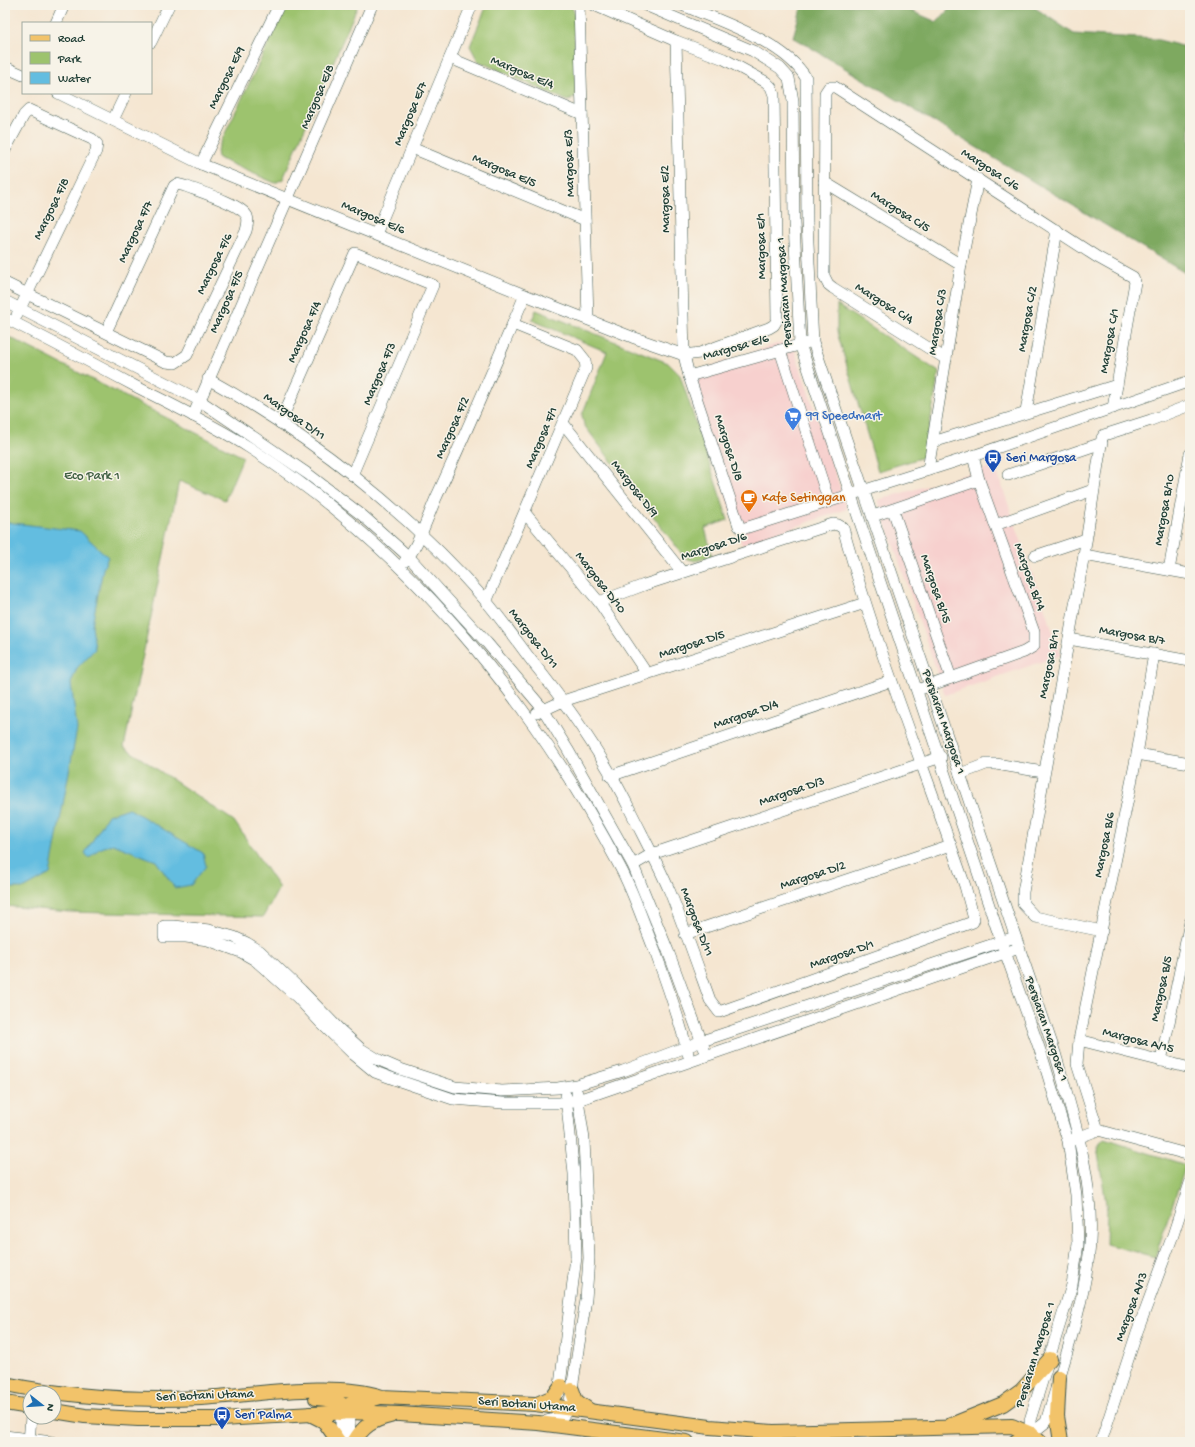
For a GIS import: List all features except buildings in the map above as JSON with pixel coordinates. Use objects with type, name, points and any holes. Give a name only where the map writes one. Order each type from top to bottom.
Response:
[{"type":"main road","points":[[943,1428],[1003,1404],[1021,1391],[1050,1359]]},
{"type":"main road","points":[[1059,1377],[1057,1416],[1061,1442]]},
{"type":"main road","name":"Seri Botani Utama","points":[[5,1384],[86,1397],[200,1398],[305,1391],[366,1392],[382,1397],[535,1404],[562,1410],[589,1410],[710,1428],[773,1432],[1012,1426],[1035,1439]]},
{"type":"main road","points":[[535,1404],[553,1397],[566,1388],[576,1401],[589,1410]]},
{"type":"main road","points":[[305,1391],[312,1398],[331,1400],[345,1410],[353,1402],[368,1401],[382,1397]]},
{"type":"main road","points":[[5,1402],[22,1405]]},
{"type":"main road","name":"Seri Botani Utama","points":[[62,1412],[85,1416],[138,1419],[222,1419],[345,1410],[538,1423],[687,1442]]},
{"type":"main road","points":[[307,1413],[324,1421],[340,1442]]},
{"type":"main road","points":[[354,1442],[365,1426],[379,1419],[400,1414]]},
{"type":"main road","points":[[1015,1442],[1035,1439]]},
{"type":"street","points":[[56,22],[64,5]]},
{"type":"street","points":[[152,40],[169,5]]},
{"type":"street","name":"Margosa E/9","points":[[201,164],[279,5]]},
{"type":"street","name":"Margosa E/8","points":[[289,200],[372,5]]},
{"type":"street","name":"Margosa E/7","points":[[376,234],[472,5]]},
{"type":"street","name":"Margosa E/3","points":[[579,5],[588,319]]},
{"type":"street","points":[[594,5],[676,42]]},
{"type":"street","name":"Persiaran Margosa 1","points":[[645,5],[753,51],[780,68],[789,78],[793,101],[794,223],[800,344],[852,494],[916,690],[941,757],[1000,937],[1042,1056],[1068,1141],[1076,1195],[1078,1244],[1072,1285],[1030,1420],[1035,1439]]},
{"type":"street","name":"Persiaran Margosa 1","points":[[682,5],[757,37],[793,61],[800,67],[806,78],[807,223],[813,342],[873,516],[928,685],[960,774],[1055,1053],[1080,1138],[1086,1175],[1090,1242],[1087,1273],[1046,1422],[1035,1439]]},
{"type":"street","name":"Margosa E/1","points":[[676,42],[724,59],[766,82],[771,87],[774,95],[777,320],[774,325],[769,328],[700,353],[684,355]]},
{"type":"street","name":"Margosa E/2","points":[[676,42],[684,355],[690,376]]},
{"type":"street","name":"Margosa E/4","points":[[450,58],[582,114]]},
{"type":"street","points":[[5,67],[22,75]]},
{"type":"street","name":"Margosa C/6","points":[[824,182],[825,93],[829,87],[835,87],[1135,279]]},
{"type":"street","name":"Margosa E/6","points":[[60,94],[201,164],[525,295],[632,337],[684,355]]},
{"type":"street","points":[[113,120],[126,94]]},
{"type":"street","name":"Margosa F/8","points":[[5,150],[24,115],[29,110],[63,124],[92,139],[96,144],[96,151],[20,308],[9,320]]},
{"type":"street","name":"Margosa E/5","points":[[412,148],[585,220]]},
{"type":"street","name":"Margosa C/3","points":[[928,470],[961,265],[978,179]]},
{"type":"street","name":"Margosa C/5","points":[[824,182],[961,265]]},
{"type":"street","name":"Margosa C/4","points":[[824,182],[824,276],[828,284],[946,359]]},
{"type":"street","name":"Margosa F/7","points":[[106,332],[174,186],[177,184],[182,184],[216,199]]},
{"type":"street","name":"Margosa F/6","points":[[106,332],[166,362],[174,363],[187,355],[246,231],[248,222],[246,216],[239,208],[216,199]]},
{"type":"street","name":"Margosa F/5","points":[[193,416],[208,379],[289,200]]},
{"type":"street","name":"Margosa C/2","points":[[1026,412],[1057,230]]},
{"type":"street","name":"Margosa F/3","points":[[352,475],[433,285],[355,253]]},
{"type":"street","name":"Margosa F/4","points":[[280,423],[355,253]]},
{"type":"street","name":"Margosa C/1","points":[[1113,408],[1135,279]]},
{"type":"street","points":[[5,283],[106,332]]},
{"type":"street","name":"Margosa F/2","points":[[399,567],[409,557],[420,534],[471,423],[525,295]]},
{"type":"street","points":[[5,301],[199,400],[308,474],[363,516],[409,557],[487,643],[543,709],[633,865],[706,1054]]},
{"type":"street","points":[[9,320],[193,416],[250,448],[304,486],[355,527],[399,567],[456,625],[513,694],[557,758],[620,868],[635,900],[671,996],[690,1060]]},
{"type":"street","name":"Margosa F/1","points":[[486,602],[564,423],[586,368],[585,360],[577,350],[513,324]]},
{"type":"street","name":"Margosa E/6","points":[[690,376],[736,364],[800,344],[813,342]]},
{"type":"street","points":[[780,350],[829,502],[973,456],[1190,382]]},
{"type":"street","name":"Margosa D/8","points":[[690,376],[739,526],[742,529],[829,502]]},
{"type":"street","name":"Margosa D/11","points":[[208,379],[244,399],[352,475],[420,534],[486,602],[563,701],[632,814],[670,892],[710,1000],[719,1012]]},
{"type":"street","points":[[933,442],[1116,385]]},
{"type":"street","points":[[1008,475],[1102,444],[1104,434],[1151,420],[1190,406]]},
{"type":"street","name":"Margosa D/9","points":[[564,423],[682,572]]},
{"type":"street","name":"Margosa B/11","points":[[1102,444],[1093,490],[1084,555],[1043,772],[1023,892],[1023,904],[1035,917],[1102,930]]},
{"type":"street","name":"Margosa B/10","points":[[1168,570],[1190,454]]},
{"type":"street","name":"Margosa B/14","points":[[916,690],[1024,652],[1034,646],[1034,632],[979,480],[973,456]]},
{"type":"street","points":[[873,516],[979,480]]},
{"type":"street","points":[[995,525],[1093,490]]},
{"type":"street","name":"Margosa B/15","points":[[893,510],[951,678]]},
{"type":"street","name":"Margosa D/10","points":[[524,513],[599,602],[647,674]]},
{"type":"street","name":"Margosa D/6","points":[[599,602],[682,572],[833,524],[843,528],[865,603]]},
{"type":"street","points":[[1035,556],[1086,539]]},
{"type":"street","points":[[1084,555],[1190,574]]},
{"type":"street","points":[[865,603],[891,681],[951,845]]},
{"type":"street","name":"Margosa D/5","points":[[529,717],[543,709],[563,701],[865,603]]},
{"type":"street","name":"Margosa B/7","points":[[1069,639],[1190,660]]},
{"type":"street","name":"Margosa B/6","points":[[1098,1130],[1077,1064],[1079,1040],[1137,754],[1154,654]]},
{"type":"street","name":"Margosa D/4","points":[[610,776],[891,681]]},
{"type":"street","points":[[1137,754],[1190,763]]},
{"type":"street","name":"Margosa D/3","points":[[633,865],[652,854],[941,757]]},
{"type":"street","points":[[960,774],[986,764],[996,764],[1043,772]]},
{"type":"street","name":"Margosa D/1","points":[[719,1012],[973,922],[974,919],[965,886],[951,845]]},
{"type":"street","name":"Margosa D/2","points":[[685,934],[951,845]]},
{"type":"street","name":"Margosa B/5","points":[[1161,1061],[1190,922]]},
{"type":"street","points":[[686,1046],[622,1070],[576,1085],[565,1087],[502,1091],[455,1087],[398,1075],[375,1072],[321,1023],[297,997],[254,960],[241,952],[208,940],[186,937],[164,937],[164,926],[209,930],[234,937],[247,943],[260,952],[361,1049],[379,1060],[398,1075],[453,1099],[503,1103],[567,1102],[578,1100],[706,1054],[1006,953],[1017,942],[1000,937],[987,946],[686,1046]]},
{"type":"street","points":[[991,958],[1004,963],[1011,968]]},
{"type":"street","name":"Margosa A/15","points":[[1079,1040],[1190,1068]]},
{"type":"street","points":[[375,1072],[379,1060]]},
{"type":"street","points":[[562,1410],[586,1299],[589,1258],[584,1139],[576,1085]]},
{"type":"street","points":[[565,1087],[572,1139],[576,1257],[566,1388]]},
{"type":"street","points":[[1068,1141],[1080,1138],[1098,1130],[1190,1155]]},
{"type":"street","points":[[572,1139],[584,1139]]},
{"type":"street","name":"Margosa A/13","points":[[1101,1442],[1137,1332],[1173,1235],[1190,1183]]},
{"type":"street","points":[[576,1257],[589,1258]]},
{"type":"street","points":[[340,1442],[345,1410]]},
{"type":"street","points":[[345,1410],[350,1442]]},
{"type":"street","points":[[538,1423],[562,1410]]},
{"type":"street","points":[[562,1410],[578,1428]]},
{"type":"street","points":[[29,1441],[30,1425]]},
{"type":"street","points":[[622,1434],[646,1442]]},
{"type":"street","points":[[5,1436],[29,1441],[52,1442]]},
{"type":"shaded area","points":[[791,339],[847,509],[742,545],[685,375]]},
{"type":"shaded area","points":[[995,466],[1061,655],[945,695],[878,500]]},
{"type":"green space","points":[[287,5],[358,5],[283,179],[275,183],[218,158],[217,150]]},
{"type":"green space","points":[[487,5],[570,5],[574,11],[576,96],[568,101],[478,61],[470,46]]},
{"type":"green space","points":[[802,5],[898,5],[937,22],[953,5],[1031,5],[1074,34],[1155,39],[1190,48],[1190,276],[793,37]]},
{"type":"green space","points":[[837,305],[939,372],[924,457],[878,471],[837,332]]},
{"type":"green space","points":[[536,310],[668,363],[680,375],[728,520],[705,528],[712,556],[695,561],[685,558],[584,425],[582,415],[607,352],[532,320]]},
{"type":"green space","name":"Eco Park 1","points":[[5,335],[243,457],[225,500],[179,481],[124,747],[234,821],[279,888],[263,917],[69,912],[5,906]]},
{"type":"green space","points":[[1104,1139],[1186,1165],[1155,1257],[1106,1244],[1107,1210],[1097,1147]]},
{"type":"water","points":[[5,522],[80,531],[108,557],[103,569],[92,625],[95,649],[77,668],[71,683],[77,729],[50,874],[25,888],[5,888]]},
{"type":"water","points":[[128,808],[203,853],[206,866],[191,885],[175,888],[156,861],[113,844],[99,849],[89,858],[85,853],[108,815]]},
{"type":"place","name":"99 Speedmart","points":[[793,431]]},
{"type":"place","name":"Seri Margosa","points":[[993,473]]},
{"type":"place","name":"Kafe Setinggan","points":[[749,513]]},
{"type":"place","name":"Seri Palma","points":[[222,1430]]}]
